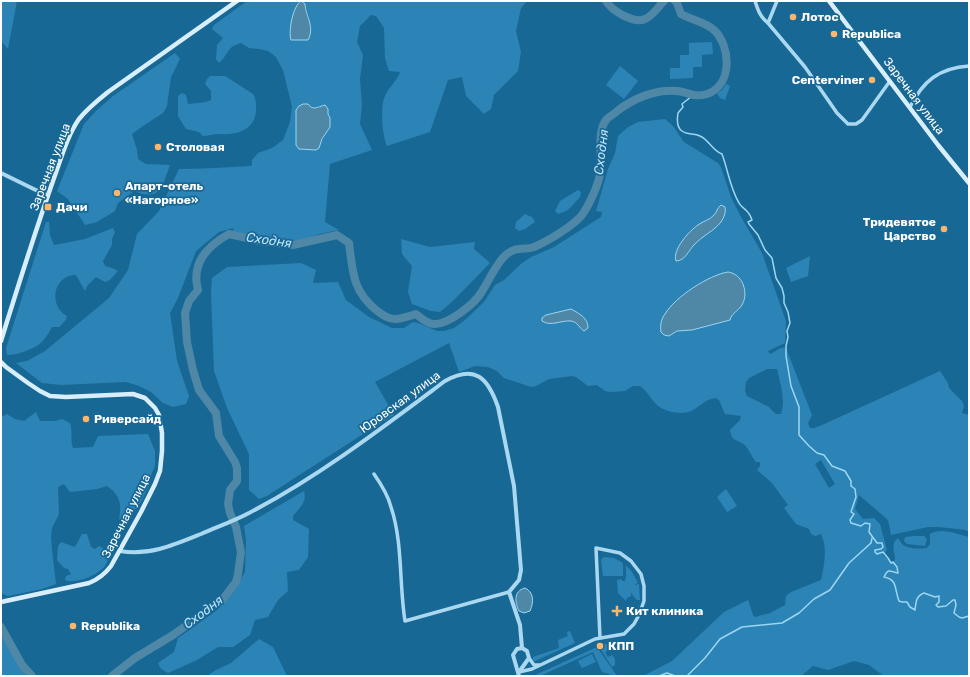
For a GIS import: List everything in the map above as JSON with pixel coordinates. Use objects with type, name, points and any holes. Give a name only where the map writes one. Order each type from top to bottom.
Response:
[{"type":"main road","name":"Заречная улица","points":[[1,341],[48,196],[73,129],[85,113],[108,92],[237,1]]},
{"type":"main road","name":"Заречная улица","points":[[829,1],[969,183]]},
{"type":"main road","name":"Заречная улица","points":[[1,362],[28,383],[50,396],[66,397],[132,394],[145,398],[155,408],[158,415],[162,438],[162,460],[160,471],[152,491],[120,551],[108,570],[96,580],[2,602]]},
{"type":"street","points":[[755,1],[762,18],[768,23],[805,67],[837,114],[848,124],[856,124],[862,120],[890,81]]},
{"type":"street","points":[[768,23],[777,1]]},
{"type":"street","points":[[910,107],[918,94],[932,78],[939,73],[951,68],[969,66]]},
{"type":"street","points":[[1,173],[48,196]]},
{"type":"street","name":"Юровская улица","points":[[120,551],[130,553],[160,550],[242,517],[312,475],[445,381],[460,374],[471,373],[480,376],[485,380],[491,389],[498,407],[514,486],[521,556],[520,580],[509,592]]},
{"type":"street","points":[[374,474],[388,498],[394,519],[397,534],[405,621],[509,592],[520,625],[522,648],[528,653],[526,663],[519,674]]},
{"type":"street","points":[[519,674],[581,645],[600,638],[624,634],[634,624],[642,609],[644,586],[641,574],[625,556],[614,551],[596,548],[600,638]]},
{"type":"street","points":[[519,674],[514,660],[514,653],[517,649],[522,648]]},
{"type":"street","points":[[528,658],[534,665],[540,665]]},
{"type":"street","points":[[514,660],[518,664],[526,663]]},
{"type":"shaded area","points":[[1,1],[17,1],[8,49],[1,41]]},
{"type":"shaded area","points":[[247,1],[301,1],[298,3],[289,31],[310,36],[309,17],[303,1],[527,1],[521,8],[516,31],[521,52],[518,71],[494,95],[491,109],[484,114],[466,96],[462,77],[448,80],[430,132],[387,146],[382,121],[382,106],[385,96],[400,72],[389,71],[385,58],[384,28],[376,16],[371,15],[360,26],[357,42],[363,55],[360,79],[362,105],[360,124],[372,150],[330,164],[325,222],[339,230],[319,234],[305,240],[286,241],[263,239],[234,233],[233,228],[219,232],[196,251],[178,298],[170,313],[177,361],[189,396],[186,404],[173,407],[163,403],[151,392],[126,382],[61,385],[42,383],[16,363],[27,361],[45,351],[109,298],[128,270],[137,234],[159,211],[179,169],[250,166],[252,165],[252,160],[258,153],[272,148],[283,140],[290,122],[292,107],[283,70],[276,57],[268,51],[249,48],[241,43],[230,49],[219,63],[216,59],[217,45],[223,38],[212,29],[214,25]],"holes":[[[320,106],[330,118],[327,130],[316,150],[303,150],[296,145],[296,111]]]},
{"type":"shaded area","points":[[301,1],[305,4],[311,31],[310,35],[308,40],[291,40],[290,31],[292,19],[298,4]]},
{"type":"shaded area","points":[[712,42],[713,54],[702,55],[702,67],[693,67],[693,78],[670,79],[670,68],[680,68],[680,55],[689,55],[689,43]]},
{"type":"shaded area","points":[[175,53],[180,59],[171,77],[167,106],[163,113],[132,134],[138,159],[146,164],[170,165],[162,185],[159,190],[150,195],[134,191],[118,203],[115,211],[97,222],[85,225],[68,199],[57,191],[84,124],[113,96]]},
{"type":"shaded area","points":[[620,66],[638,81],[624,99],[606,85]]},
{"type":"shaded area","points":[[210,76],[225,76],[253,94],[256,109],[253,122],[249,127],[238,133],[203,136],[199,132],[186,129],[178,116],[178,96],[182,93],[186,95],[188,104],[211,100],[211,91],[205,84]]},
{"type":"shaded area","points":[[726,84],[730,86],[725,100],[720,98],[717,93],[722,90]]},
{"type":"shaded area","points":[[303,104],[308,104],[313,108],[325,105],[328,109],[330,127],[322,139],[319,148],[316,150],[299,149],[296,145],[296,110]]},
{"type":"shaded area","points":[[665,119],[673,126],[684,142],[718,163],[721,167],[731,197],[762,253],[786,321],[785,343],[768,351],[770,354],[779,349],[786,348],[812,415],[808,423],[810,428],[820,426],[940,371],[948,383],[949,388],[962,401],[964,406],[962,413],[969,415],[969,532],[966,530],[928,527],[891,535],[888,520],[859,495],[855,509],[863,519],[874,518],[880,524],[887,550],[883,556],[885,556],[892,563],[895,560],[894,543],[898,538],[904,545],[910,548],[919,549],[927,548],[930,544],[930,534],[934,532],[944,531],[969,537],[969,676],[884,676],[869,665],[854,661],[828,670],[813,666],[801,676],[643,676],[672,661],[724,612],[748,600],[755,617],[770,613],[785,605],[786,596],[791,592],[821,580],[825,551],[821,534],[815,536],[811,534],[809,529],[796,524],[784,508],[788,505],[772,483],[757,470],[760,466],[760,462],[756,462],[745,445],[732,437],[730,430],[740,420],[741,416],[725,414],[719,400],[715,398],[706,401],[689,412],[679,413],[665,410],[657,405],[640,386],[633,386],[625,391],[610,392],[605,391],[597,385],[588,386],[576,377],[572,376],[549,379],[531,387],[504,378],[497,371],[488,367],[475,366],[459,372],[449,343],[375,382],[394,415],[267,496],[259,499],[249,490],[249,454],[227,408],[214,371],[211,293],[212,278],[227,267],[301,263],[316,270],[313,283],[338,282],[346,300],[369,317],[392,328],[404,328],[413,322],[437,331],[444,331],[454,328],[484,302],[495,285],[504,280],[522,263],[531,257],[554,247],[601,217],[602,212],[596,211],[608,169],[615,153],[618,136],[628,127],[638,122]],"holes":[[[767,369],[777,369],[783,397],[781,414],[776,414],[769,407],[747,396],[745,391],[746,382],[749,378]],[[821,460],[835,484],[829,488],[815,464]]]},
{"type":"shaded area","points":[[578,190],[581,192],[580,197],[569,209],[558,214],[555,211],[560,201]]},
{"type":"shaded area","points":[[721,205],[725,207],[725,209],[721,222],[697,242],[682,259],[676,261],[676,252],[686,236],[702,222],[712,217]]},
{"type":"shaded area","points":[[525,214],[532,217],[535,222],[519,231],[515,228],[516,222]]},
{"type":"shaded area","points":[[46,222],[49,222],[50,235],[54,245],[85,239],[113,228],[115,232],[112,239],[112,245],[103,261],[105,266],[118,271],[110,280],[105,282],[96,277],[87,286],[85,291],[76,275],[68,276],[62,280],[58,285],[55,299],[61,311],[67,316],[66,320],[59,327],[52,327],[46,337],[37,346],[21,353],[7,355],[6,348]]},
{"type":"shaded area","points":[[401,239],[430,247],[475,242],[474,249],[490,263],[453,301],[440,312],[431,311],[412,304],[408,292],[412,266],[402,254]]},
{"type":"shaded area","points":[[810,256],[808,276],[791,282],[786,268]]},
{"type":"shaded area","points":[[728,272],[738,276],[745,290],[742,305],[730,320],[692,330],[677,331],[669,336],[664,335],[661,332],[663,318],[676,301],[702,282]]},
{"type":"shaded area","points":[[571,309],[587,322],[588,328],[584,331],[571,321],[545,323],[542,321],[542,318],[546,315]]},
{"type":"shaded area","points":[[36,412],[40,421],[55,421],[62,419],[70,423],[73,448],[93,447],[98,436],[148,434],[155,451],[155,466],[149,485],[141,502],[130,516],[127,525],[119,519],[119,500],[115,493],[107,486],[97,489],[70,492],[64,484],[58,487],[59,514],[52,528],[51,537],[56,584],[42,589],[8,596],[1,593],[1,417],[7,414],[15,419],[24,421]]},
{"type":"shaded area","points":[[726,489],[737,506],[727,512],[717,497]]},
{"type":"shaded area","points":[[304,491],[304,502],[293,516],[293,520],[309,529],[308,557],[299,570],[287,572],[288,591],[278,600],[268,617],[255,620],[250,635],[233,647],[218,647],[197,660],[168,673],[161,669],[158,663],[174,652],[178,638],[216,611],[232,593],[245,572],[246,540],[244,526]]},
{"type":"shaded area","points":[[82,534],[87,534],[91,547],[95,549],[99,546],[105,550],[108,558],[106,564],[94,575],[78,581],[65,580],[66,576],[71,574],[68,569],[64,568],[57,560],[58,546],[61,542],[75,547]]},
{"type":"shaded area","points":[[924,536],[927,539],[925,546],[907,544],[904,541],[905,537]]},
{"type":"shaded area","points":[[604,557],[614,558],[623,563],[623,576],[603,576],[601,560]]},
{"type":"shaded area","points":[[626,565],[638,583],[635,584],[639,584],[640,600],[637,600],[631,593],[631,596],[627,598],[626,601],[618,593],[617,580],[622,579],[622,581],[625,581]]},
{"type":"shaded area","points":[[525,588],[532,595],[533,601],[530,611],[524,613],[519,611],[516,598],[518,592]]},
{"type":"shaded area","points":[[1,631],[16,661],[26,676],[1,676]]},
{"type":"shaded area","points":[[570,631],[575,643],[535,661],[533,660],[533,657],[559,648],[558,640],[568,636],[567,632]]},
{"type":"shaded area","points":[[259,639],[273,647],[287,676],[207,676],[231,663]]},
{"type":"shaded area","points":[[602,643],[606,644],[610,650],[605,652],[608,657],[612,655],[615,659],[615,665],[612,667],[601,650],[604,648]]},
{"type":"shaded area","points":[[597,647],[617,676],[612,676],[602,672],[593,652],[540,676],[533,676]]},
{"type":"shaded area","points":[[592,654],[596,662],[582,668],[578,661]]},
{"type":"waterway","name":"Сходня","points":[[606,1],[613,9],[624,16],[635,20],[645,19],[650,16],[664,1]]},
{"type":"waterway","name":"Сходня","points":[[112,676],[135,658],[173,635],[223,599],[236,582],[238,574],[241,552],[236,527],[228,504],[230,490],[237,481],[237,468],[219,436],[216,413],[199,390],[187,342],[185,313],[189,301],[198,290],[196,281],[197,272],[199,264],[208,250],[229,234],[260,241],[293,245],[337,235],[349,243],[353,272],[358,288],[368,303],[376,310],[392,319],[416,314],[431,324],[440,323],[453,318],[478,298],[493,272],[507,254],[516,250],[532,248],[546,241],[567,228],[582,215],[593,195],[599,179],[601,168],[601,132],[603,125],[608,118],[629,103],[652,93],[677,91],[702,95],[715,89],[721,82],[727,65],[724,45],[720,37],[707,25],[681,14],[675,1]]},
{"type":"waterway","points":[[692,96],[682,104],[683,107],[678,113],[678,125],[684,132],[698,135],[703,138],[722,154],[736,197],[740,205],[749,214],[752,220],[748,222],[749,224],[758,235],[765,250],[772,258],[776,278],[782,288],[784,303],[788,312],[790,323],[787,331],[788,337],[786,356],[791,386],[799,407],[799,435],[817,453],[824,455],[832,466],[845,471],[851,481],[851,486],[855,489],[856,497],[851,512],[854,514],[850,520],[851,523],[861,526],[865,523],[870,524],[869,532],[877,543],[882,543],[883,547],[875,550],[875,552],[877,554],[883,552],[891,563],[893,562],[897,567],[898,573],[889,571],[884,577],[894,582],[899,601],[907,602],[910,607],[915,610],[917,600],[921,594],[924,593],[935,597],[939,596],[939,602],[936,605],[938,607],[946,606],[955,600],[956,605],[954,613],[962,618],[969,616]]},
{"type":"waterway","points":[[687,676],[705,658],[720,639],[742,627],[782,623],[799,613],[814,599],[830,590],[849,563],[871,543],[872,538]]},
{"type":"waterway","name":"Сходня","points":[[1,627],[22,665],[32,676]]},
{"type":"waterway","points":[[659,676],[667,673],[675,676]]},
{"type":"place","name":"Лотос","points":[[793,17]]},
{"type":"place","name":"Republica","points":[[834,34]]},
{"type":"place","name":"Centerviner","points":[[872,80]]},
{"type":"place","name":"Столовая","points":[[158,147]]},
{"type":"place","name":"Апарт-отель «Нагорное»","points":[[117,193]]},
{"type":"place","name":"Дачи","points":[[48,207]]},
{"type":"place","name":"Тридевятое Царство","points":[[944,229]]},
{"type":"place","name":"Риверсайд","points":[[86,419]]},
{"type":"place","name":"Кит клиника","points":[[617,611]]},
{"type":"place","name":"Republika","points":[[73,626]]},
{"type":"place","name":"КПП","points":[[600,646]]}]
